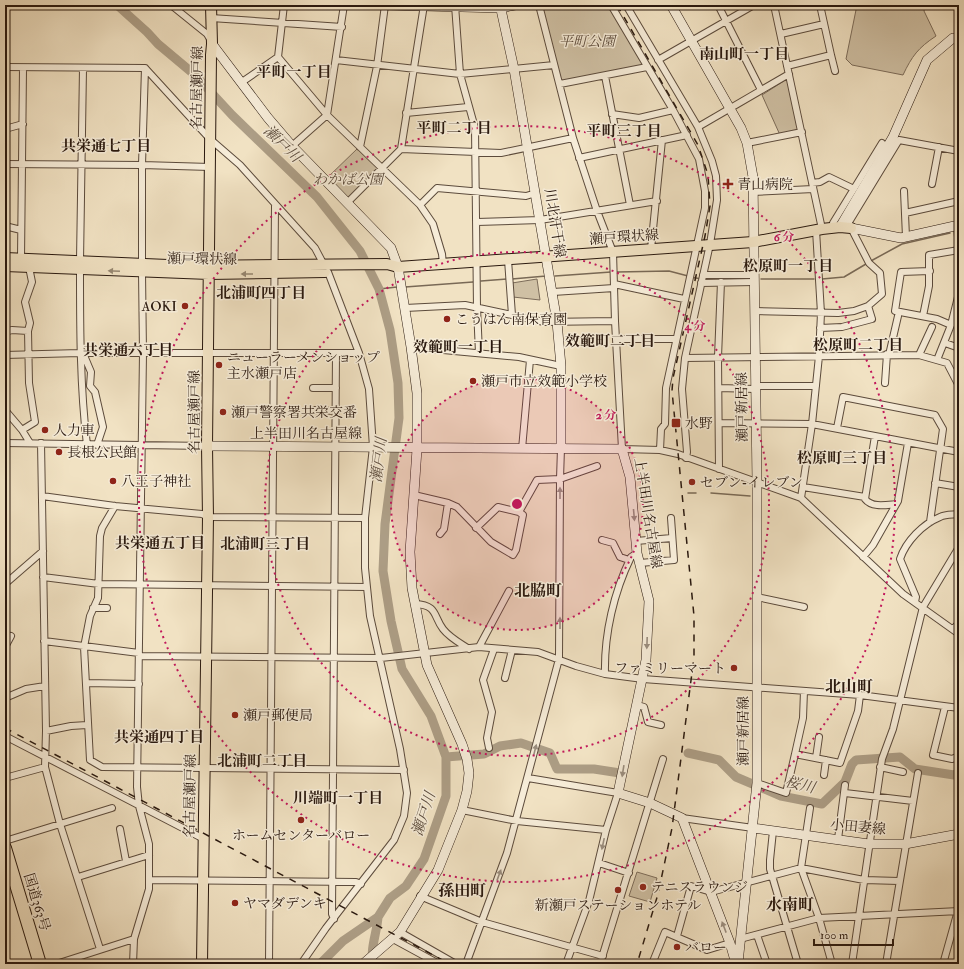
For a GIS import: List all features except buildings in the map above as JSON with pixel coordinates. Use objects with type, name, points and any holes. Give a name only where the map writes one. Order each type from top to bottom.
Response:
[{"type":"highway","name":"国道363号","points":[[5,848],[40,964]]},
{"type":"main road","name":"名古屋瀬戸線","points":[[202,964],[204,880],[202,838],[208,517],[207,446],[212,44],[211,5]]},
{"type":"main road","name":"瀬戸環状線","points":[[5,258],[80,265],[209,270],[326,269],[387,264],[398,267],[753,242],[819,230],[842,228]]},
{"type":"main road","name":"瀬戸環状線","points":[[5,266],[29,267],[80,265]]},
{"type":"street","points":[[171,5],[207,34],[212,44],[268,118],[292,146],[391,248],[398,267],[412,347],[417,393],[417,448],[410,552],[412,588],[427,665],[462,744],[467,759],[469,773],[467,791],[462,810],[438,870],[420,896],[400,932],[364,963]]},
{"type":"street","points":[[284,5],[278,57],[327,115],[420,205],[433,224],[442,254],[443,264]]},
{"type":"street","points":[[292,146],[327,115],[342,27],[344,5]]},
{"type":"street","points":[[360,147],[377,66],[385,5],[500,7],[515,5]]},
{"type":"street","points":[[348,202],[401,149],[424,5]]},
{"type":"street","points":[[539,5],[573,138],[597,211],[613,252],[622,449],[660,450],[720,469],[801,498],[903,594],[959,634]]},
{"type":"street","points":[[611,5],[687,135],[699,159],[705,191],[705,208],[675,339],[666,388],[665,424],[661,429],[660,450]]},
{"type":"street","points":[[626,5],[698,127],[707,145],[716,176],[717,206],[685,358],[682,389],[687,452],[686,458]]},
{"type":"street","name":"瀬戸新居線","points":[[671,5],[731,108],[746,143],[753,170],[754,312],[756,357],[758,783],[737,964]]},
{"type":"street","points":[[718,5],[727,20],[761,90]]},
{"type":"street","points":[[658,60],[754,5]]},
{"type":"street","points":[[774,5],[813,186],[819,230],[821,313],[819,356],[812,424],[801,498]]},
{"type":"street","points":[[820,5],[835,71]]},
{"type":"street","points":[[455,6],[460,74],[475,128],[475,190],[477,222],[476,262],[479,353]]},
{"type":"street","name":"川北汗干線","points":[[500,7],[514,68],[558,322],[561,448]]},
{"type":"street","points":[[211,18],[342,27]]},
{"type":"street","points":[[780,34],[824,24]]},
{"type":"street","points":[[842,228],[844,219],[893,137],[927,60],[953,38]]},
{"type":"street","points":[[788,66],[831,55]]},
{"type":"street","points":[[242,82],[278,57]]},
{"type":"street","points":[[336,60],[377,66],[460,74],[554,65]]},
{"type":"street","points":[[5,66],[23,68],[145,68],[240,165],[275,206],[315,248],[326,269],[359,354],[369,389],[373,447],[365,518],[364,557],[370,616],[383,658],[407,793],[402,823],[388,850],[334,918],[302,964]]},
{"type":"street","points":[[560,84],[647,67]]},
{"type":"street","points":[[21,259],[23,68]]},
{"type":"street","points":[[83,68],[80,265],[82,408],[87,445]]},
{"type":"street","points":[[133,964],[134,939],[148,895],[149,880],[149,844],[139,806],[138,767],[143,353],[142,165],[145,68]]},
{"type":"street","points":[[698,127],[789,74]]},
{"type":"street","points":[[605,76],[618,150],[630,205]]},
{"type":"street","points":[[406,113],[468,107]]},
{"type":"street","points":[[612,114],[639,118],[673,110]]},
{"type":"street","points":[[5,129],[23,124]]},
{"type":"street","points":[[746,143],[802,132]]},
{"type":"street","points":[[580,158],[687,135]]},
{"type":"street","points":[[401,149],[501,152],[573,138]]},
{"type":"street","points":[[651,249],[662,140]]},
{"type":"street","points":[[842,228],[898,140],[959,151]]},
{"type":"street","points":[[882,143],[833,223],[842,228],[901,238],[958,225],[959,250],[929,255],[930,286],[923,316]]},
{"type":"street","points":[[932,184],[939,147]]},
{"type":"street","points":[[5,164],[22,166],[142,165],[210,167]]},
{"type":"street","points":[[753,192],[813,186],[829,177],[854,189]]},
{"type":"street","points":[[420,205],[438,188],[475,190],[526,196],[536,193]]},
{"type":"street","points":[[904,191],[906,237]]},
{"type":"street","points":[[477,222],[540,220],[657,201]]},
{"type":"street","points":[[905,213],[959,201]]},
{"type":"street","points":[[269,964],[275,206]]},
{"type":"street","points":[[5,226],[21,230]]},
{"type":"street","points":[[754,312],[821,313],[854,311],[868,306],[882,294],[880,273],[868,261],[842,228]]},
{"type":"street","points":[[508,260],[512,315]]},
{"type":"street","points":[[22,430],[35,422],[29,383],[28,331],[30,324],[24,302],[32,282],[29,267]]},
{"type":"street","points":[[930,271],[901,272],[895,310],[923,316],[951,325]]},
{"type":"street","points":[[702,279],[754,279]]},
{"type":"street","points":[[702,279],[721,282],[754,279]]},
{"type":"street","points":[[720,469],[718,357],[721,282]]},
{"type":"street","points":[[553,292],[614,286],[684,299]]},
{"type":"street","points":[[937,360],[951,325],[959,293]]},
{"type":"street","points":[[405,308],[465,305],[544,322],[615,321]]},
{"type":"street","points":[[820,328],[842,327],[872,319],[868,306]]},
{"type":"street","points":[[885,383],[888,354],[898,316]]},
{"type":"street","points":[[919,355],[932,327]]},
{"type":"street","points":[[5,332],[12,330],[28,331]]},
{"type":"street","points":[[616,339],[675,339]]},
{"type":"street","points":[[945,342],[959,348]]},
{"type":"street","points":[[412,347],[519,357],[560,366]]},
{"type":"street","points":[[82,353],[91,372],[90,386],[95,392],[103,427],[97,445]]},
{"type":"street","points":[[5,355],[82,353],[359,354]]},
{"type":"street","points":[[334,918],[332,914],[332,882],[336,353]]},
{"type":"street","points":[[685,358],[888,354],[919,355],[947,363],[959,386]]},
{"type":"street","points":[[522,449],[530,360]]},
{"type":"street","points":[[719,388],[816,386]]},
{"type":"street","points":[[313,388],[336,388]]},
{"type":"street","points":[[837,428],[843,397],[935,415],[943,429],[930,522]]},
{"type":"street","points":[[5,410],[22,430],[30,443]]},
{"type":"street","points":[[314,410],[336,411]]},
{"type":"street","points":[[719,423],[812,424],[959,452]]},
{"type":"street","points":[[875,436],[865,499],[868,504],[896,504]]},
{"type":"street","points":[[5,443],[207,446]]},
{"type":"street","points":[[41,443],[47,759],[45,768],[60,824],[100,949]]},
{"type":"street","points":[[863,557],[873,545],[896,504],[908,443]]},
{"type":"street","name":"上半田川名古屋線","points":[[207,446],[622,449],[630,477],[637,553],[649,601],[646,660],[643,679],[618,793]]},
{"type":"street","points":[[466,964],[507,853],[517,821],[559,659],[561,448]]},
{"type":"street","points":[[519,512],[537,480],[560,479],[597,466]]},
{"type":"street","points":[[935,483],[959,487]]},
{"type":"street","points":[[803,487],[865,497]]},
{"type":"street","points":[[414,495],[448,503],[457,507],[476,528],[491,542],[512,556],[516,550],[523,515],[519,512],[498,507],[476,528]]},
{"type":"street","points":[[42,496],[141,509],[202,514],[208,517],[365,518]]},
{"type":"street","points":[[440,534],[444,529],[448,503]]},
{"type":"street","points":[[115,506],[102,528],[100,536],[98,598],[93,608],[84,647],[90,760],[102,767],[404,770]]},
{"type":"street","points":[[916,602],[916,597],[900,559],[902,553],[921,528],[941,516],[959,514]]},
{"type":"street","points":[[640,563],[674,560],[671,518]]},
{"type":"street","points":[[636,541],[672,538]]},
{"type":"street","points":[[602,540],[613,543],[620,557],[629,560]]},
{"type":"street","points":[[852,964],[880,767],[899,702],[923,607],[959,547]]},
{"type":"street","points":[[5,584],[43,552]]},
{"type":"street","points":[[605,674],[605,659],[613,604],[629,560],[637,553]]},
{"type":"street","points":[[43,577],[99,584],[367,587]]},
{"type":"street","points":[[479,647],[509,591]]},
{"type":"street","points":[[757,597],[804,607]]},
{"type":"street","points":[[415,604],[422,604],[435,612],[442,628],[449,636],[469,649]]},
{"type":"street","points":[[93,608],[108,608]]},
{"type":"street","points":[[953,629],[959,623]]},
{"type":"street","points":[[5,647],[11,636]]},
{"type":"street","points":[[44,641],[139,655],[205,658],[383,658],[479,647],[538,652],[576,666],[605,674],[643,679],[757,686],[860,695],[899,702],[959,708]]},
{"type":"street","points":[[489,748],[487,738],[492,712],[483,680],[494,649]]},
{"type":"street","points":[[505,678],[512,650]]},
{"type":"street","points":[[86,684],[139,684]]},
{"type":"street","points":[[5,698],[26,689],[45,686]]},
{"type":"street","points":[[758,783],[786,793],[803,718],[804,691]]},
{"type":"street","points":[[794,754],[840,763],[858,711],[860,695]]},
{"type":"street","points":[[637,705],[644,707],[648,722],[660,725]]},
{"type":"street","points":[[945,707],[933,755],[952,759],[959,756]]},
{"type":"street","points":[[46,730],[87,725]]},
{"type":"street","points":[[5,736],[202,838]]},
{"type":"street","points":[[816,758],[820,737]]},
{"type":"street","points":[[600,964],[663,759]]},
{"type":"street","points":[[824,775],[826,760]]},
{"type":"street","points":[[880,767],[903,772]]},
{"type":"street","points":[[5,778],[45,768]]},
{"type":"street","points":[[886,964],[918,773]]},
{"type":"street","points":[[528,778],[618,793],[650,803],[682,818],[753,828]]},
{"type":"street","points":[[838,839],[845,786]]},
{"type":"street","points":[[566,964],[589,901],[606,830],[618,793]]},
{"type":"street","points":[[845,793],[913,802]]},
{"type":"street","points":[[5,842],[112,808]]},
{"type":"street","points":[[810,808],[801,868],[819,918],[832,964]]},
{"type":"street","points":[[462,810],[517,821],[606,830]]},
{"type":"street","points":[[682,818],[737,964]]},
{"type":"street","name":"小田妻線","points":[[753,828],[869,844],[905,844],[959,834]]},
{"type":"street","points":[[120,829],[126,861]]},
{"type":"street","points":[[773,831],[770,860],[772,875],[798,964]]},
{"type":"street","points":[[78,877],[149,855]]},
{"type":"street","points":[[599,863],[629,873]]},
{"type":"street","points":[[677,936],[691,886],[711,892],[801,868],[864,880],[899,881]]},
{"type":"street","points":[[149,880],[270,880],[356,882],[361,884]]},
{"type":"street","points":[[420,896],[482,922],[603,956]]},
{"type":"street","points":[[740,939],[819,918],[859,917],[959,910],[943,964]]},
{"type":"street","points":[[400,932],[456,964]]},
{"type":"street","points":[[652,964],[665,932],[707,950],[730,943]]},
{"type":"street","points":[[757,935],[767,964]]},
{"type":"street","points":[[56,964],[134,939]]},
{"type":"street","points":[[392,939],[439,964]]},
{"type":"green space","name":"平町公園","points":[[541,5],[608,5],[644,66],[561,82]]},
{"type":"green space","points":[[857,5],[925,5],[924,11],[936,36],[916,53],[903,75],[852,65],[846,59]]},
{"type":"green space","points":[[787,79],[799,129],[780,135],[762,95]]},
{"type":"green space","name":"わかば公園","points":[[358,148],[379,169],[348,200],[326,179]]},
{"type":"green space","points":[[537,279],[540,300],[513,297],[512,283]]},
{"type":"green space","name":"テニスラウンジ","points":[[637,872],[657,878],[650,902],[629,896]]},
{"type":"waterway","name":"瀬戸川","points":[[117,5],[158,44],[195,75],[232,115],[317,197],[360,251],[379,289],[390,330],[398,383],[399,418],[385,524],[383,571],[391,621],[402,669],[431,716],[446,757],[446,796],[424,859],[406,886],[390,898],[378,917],[343,941],[320,964]]},
{"type":"waterway","points":[[869,262],[902,244],[950,233]]},
{"type":"waterway","points":[[822,279],[844,277],[866,264]]},
{"type":"waterway","points":[[617,272],[669,271],[688,276]]},
{"type":"waterway","points":[[555,276],[611,272]]},
{"type":"waterway","points":[[512,279],[546,276]]},
{"type":"waterway","points":[[691,277],[701,279]]},
{"type":"waterway","points":[[481,281],[507,279]]},
{"type":"waterway","points":[[705,279],[747,279]]},
{"type":"waterway","points":[[761,279],[814,279]]},
{"type":"waterway","points":[[405,287],[473,282]]},
{"type":"waterway","points":[[379,289],[397,287]]},
{"type":"waterway","points":[[688,493],[696,493]]},
{"type":"waterway","points":[[711,493],[750,496]]},
{"type":"waterway","name":"桜川","points":[[446,757],[484,754],[500,746],[521,743],[550,753],[557,769],[594,769],[620,773]]},
{"type":"waterway","name":"桜川","points":[[688,753],[719,760],[736,777],[781,796],[822,804],[845,782],[852,764],[856,760],[900,757],[915,769],[954,775],[959,772]]},
{"type":"waterway","points":[[373,964],[372,952],[378,917]]},
{"type":"railway","points":[[617,5],[698,145],[708,175],[710,206],[705,236],[673,378],[672,391],[694,616],[694,657],[672,828],[658,894],[637,964]]},
{"type":"railway","points":[[5,728],[450,964]]},
{"type":"place","name":"青山病院","points":[[728,184]]},
{"type":"place","name":"AOKI","points":[[185,306]]},
{"type":"place","name":"こうはん南保育園","points":[[447,319]]},
{"type":"place","name":"ニューラーメンショップ 主水瀬戸店","points":[[219,365]]},
{"type":"place","name":"瀬戸市立效範小学校","points":[[473,381]]},
{"type":"place","name":"瀬戸警察署共栄交番","points":[[223,412]]},
{"type":"place","name":"水野","points":[[676,423]]},
{"type":"place","name":"人力車","points":[[45,430]]},
{"type":"place","name":"長根公民館","points":[[59,452]]},
{"type":"place","name":"八王子神社","points":[[113,481]]},
{"type":"place","name":"セブン-イレブン","points":[[692,482]]},
{"type":"place","name":"ファミリーマート","points":[[734,668]]},
{"type":"place","name":"瀬戸郵便局","points":[[235,715]]},
{"type":"place","name":"ホームセンターバロー","points":[[301,820]]},
{"type":"place","name":"テニスラウンジ","points":[[643,887]]},
{"type":"place","name":"新瀬戸ステーションホテル","points":[[618,890]]},
{"type":"place","name":"ヤマダデンキ","points":[[235,903]]},
{"type":"place","name":"バロー","points":[[677,947]]},
{"type":"district","name":"南山町一丁目","points":[[744,54]]},
{"type":"district","name":"平町一丁目","points":[[294,72]]},
{"type":"district","name":"平町二丁目","points":[[454,128]]},
{"type":"district","name":"平町三丁目","points":[[624,131]]},
{"type":"district","name":"共栄通七丁目","points":[[106,146]]},
{"type":"district","name":"松原町一丁目","points":[[788,266]]},
{"type":"district","name":"北浦町四丁目","points":[[261,293]]},
{"type":"district","name":"效範町二丁目","points":[[610,341]]},
{"type":"district","name":"松原町二丁目","points":[[858,345]]},
{"type":"district","name":"效範町一丁目","points":[[458,347]]},
{"type":"district","name":"共栄通六丁目","points":[[128,350]]},
{"type":"district","name":"松原町三丁目","points":[[842,458]]},
{"type":"district","name":"共栄通五丁目","points":[[160,543]]},
{"type":"district","name":"北浦町三丁目","points":[[265,544]]},
{"type":"district","name":"北脇町","points":[[538,591]]},
{"type":"district","name":"北山町","points":[[849,687]]},
{"type":"district","name":"共栄通四丁目","points":[[159,737]]},
{"type":"district","name":"北浦町二丁目","points":[[262,761]]},
{"type":"district","name":"川端町一丁目","points":[[338,798]]},
{"type":"district","name":"孫田町","points":[[462,891]]},
{"type":"district","name":"水南町","points":[[790,905]]}]
